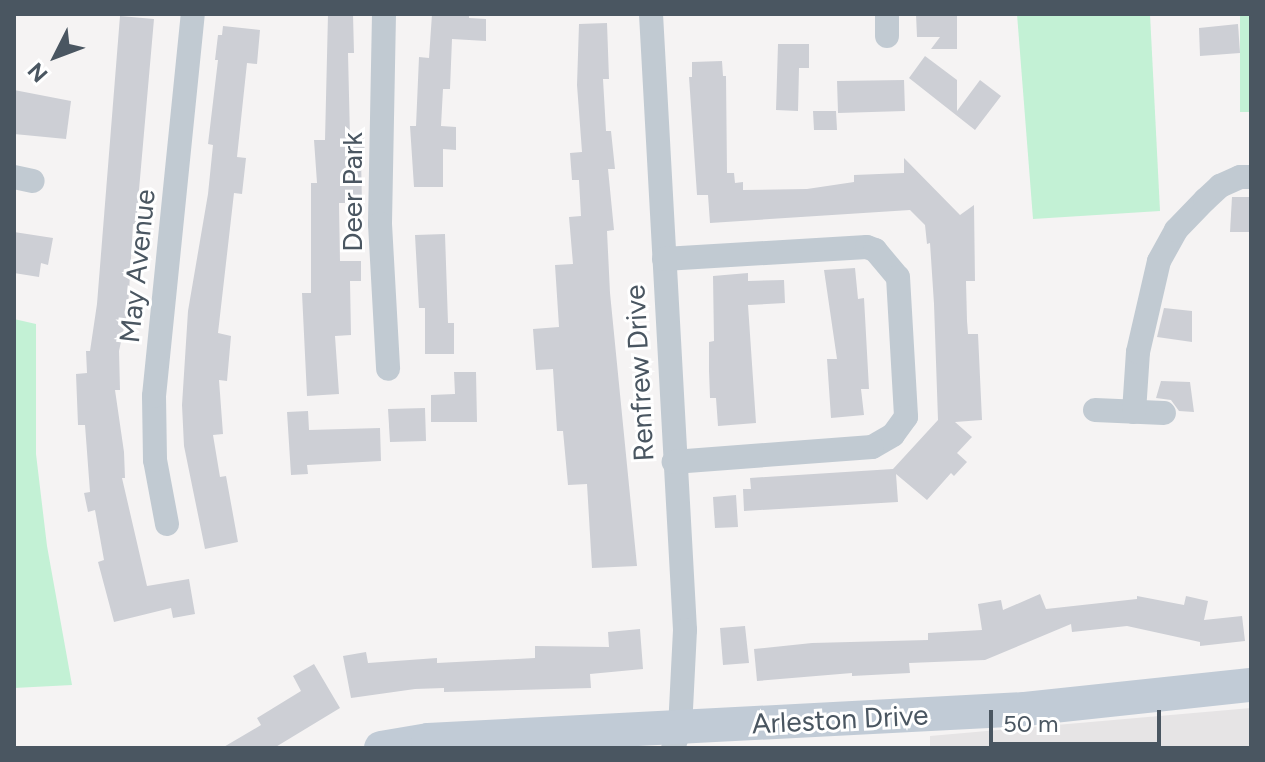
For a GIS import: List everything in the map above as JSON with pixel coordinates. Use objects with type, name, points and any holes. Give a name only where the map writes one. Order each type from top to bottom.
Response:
[{"type":"street","name":"May Avenue","points":[[167,524],[155,460],[154,396],[193,14]]},
{"type":"street","name":"Deer Park","points":[[384,14],[380,224],[388,369]]},
{"type":"street","name":"Renfrew Drive","points":[[651,14],[685,630],[676,738]]},
{"type":"street","points":[[1134,412],[1138,352],[1159,261],[1176,230],[1220,186],[1240,177],[1251,177]]},
{"type":"street","points":[[664,259],[867,247],[875,250],[898,277],[906,417],[902,426],[872,447],[674,462]]},
{"type":"street","points":[[1095,410],[1164,413]]},
{"type":"street","name":"Arleston Drive","points":[[381,748],[428,740],[676,738],[1025,709],[1251,685]]},
{"type":"shaded area","points":[[1251,708],[1251,748],[930,748],[930,736]]},
{"type":"green space","points":[[1017,14],[1150,14],[1160,211],[1033,219]]},
{"type":"green space","points":[[1240,14],[1251,14],[1251,112],[1240,112]]},
{"type":"green space","points":[[14,319],[36,324],[36,454],[47,546],[72,685],[14,688]]},
{"type":"building","points":[[328,14],[353,14],[354,53],[348,53],[350,138],[364,138],[365,158],[361,158],[362,203],[339,203],[340,261],[361,261],[361,281],[350,281],[351,335],[335,336],[339,394],[307,396],[302,293],[311,293],[311,183],[317,183],[314,140],[325,140]]},
{"type":"building","points":[[432,14],[469,14],[469,18],[486,19],[486,41],[452,39],[450,89],[443,89],[441,126],[456,127],[456,150],[443,149],[443,187],[414,187],[410,126],[416,126],[419,57],[429,58]]},
{"type":"building","points":[[916,14],[957,14],[957,49],[931,49],[940,37],[917,37]]},
{"type":"building","points":[[120,16],[154,19],[136,224],[133,224],[128,309],[119,351],[120,390],[115,390],[124,452],[125,478],[122,478],[147,586],[189,579],[195,614],[173,618],[171,608],[114,622],[98,562],[104,560],[95,510],[88,512],[84,493],[90,492],[85,425],[78,425],[76,374],[87,373],[86,351],[90,351],[97,304]]},
{"type":"building","points":[[607,23],[609,79],[603,79],[606,131],[611,131],[615,169],[608,169],[614,230],[607,231],[610,293],[637,566],[592,568],[587,484],[568,485],[563,431],[557,431],[553,369],[536,370],[533,329],[559,327],[555,265],[573,264],[569,217],[581,216],[579,180],[572,180],[570,153],[582,152],[577,85],[579,24]]},
{"type":"building","points":[[1238,24],[1240,53],[1200,56],[1199,28]]},
{"type":"building","points":[[223,26],[260,30],[257,64],[247,63],[237,157],[246,158],[242,194],[234,193],[218,333],[231,336],[227,381],[219,380],[223,434],[213,435],[220,477],[226,476],[238,542],[205,549],[184,446],[182,405],[188,311],[213,145],[208,144],[218,60],[215,60],[218,35],[222,35]]},
{"type":"building","points":[[778,44],[809,44],[809,68],[799,68],[798,111],[776,110]]},
{"type":"building","points":[[925,56],[957,80],[957,111],[980,80],[1001,96],[975,130],[909,78]]},
{"type":"building","points":[[722,61],[723,76],[726,76],[727,173],[734,173],[735,183],[743,182],[743,190],[807,189],[854,182],[854,175],[904,173],[904,158],[960,215],[974,205],[975,281],[966,281],[967,321],[968,334],[978,334],[982,420],[955,422],[972,437],[957,453],[967,462],[954,476],[951,473],[927,500],[896,474],[898,502],[744,511],[743,489],[751,489],[750,478],[893,469],[938,420],[934,304],[930,243],[927,244],[925,225],[910,210],[710,223],[708,195],[697,195],[689,77],[692,77],[692,62]]},
{"type":"building","points":[[904,80],[905,111],[838,113],[837,81]]},
{"type":"building","points":[[14,90],[71,101],[66,139],[14,134]]},
{"type":"building","points":[[813,111],[836,111],[837,130],[814,130]]},
{"type":"building","points":[[1232,197],[1251,197],[1251,232],[1230,232]]},
{"type":"building","points":[[14,232],[53,238],[48,265],[41,263],[39,277],[14,273]]},
{"type":"building","points":[[445,234],[448,323],[454,323],[454,354],[425,354],[425,308],[419,308],[415,235]]},
{"type":"building","points":[[855,268],[858,299],[864,298],[869,389],[861,389],[864,415],[831,418],[827,359],[837,359],[824,270]]},
{"type":"building","points":[[748,273],[748,281],[784,280],[785,303],[748,305],[756,423],[718,426],[716,398],[710,398],[709,371],[709,342],[714,341],[713,276]]},
{"type":"building","points":[[1164,308],[1192,311],[1192,342],[1157,337]]},
{"type":"building","points":[[454,372],[476,372],[477,422],[431,422],[431,395],[455,394]]},
{"type":"building","points":[[1161,381],[1190,382],[1194,412],[1179,411],[1171,400],[1156,398]]},
{"type":"building","points":[[425,408],[426,441],[390,442],[388,409]]},
{"type":"building","points":[[308,411],[309,430],[380,428],[381,461],[307,465],[308,474],[291,475],[287,412]]},
{"type":"building","points":[[736,495],[738,527],[715,528],[713,497]]},
{"type":"building","points":[[1040,594],[1046,609],[1137,599],[1137,596],[1184,605],[1186,596],[1208,601],[1204,620],[1242,616],[1245,641],[1200,646],[1200,642],[1127,626],[1072,632],[1071,624],[985,660],[909,663],[910,673],[852,676],[852,673],[757,681],[754,649],[812,643],[928,640],[928,633],[982,630],[978,604],[1001,600],[1003,610]]},
{"type":"building","points":[[745,626],[749,663],[723,665],[720,628]]},
{"type":"building","points":[[640,629],[643,669],[590,674],[591,688],[444,692],[444,688],[415,689],[351,698],[343,656],[366,652],[368,663],[437,658],[437,663],[535,658],[535,646],[609,647],[608,632]]},
{"type":"building","points":[[314,664],[340,708],[274,748],[222,748],[261,725],[257,718],[301,691],[293,676]]}]
